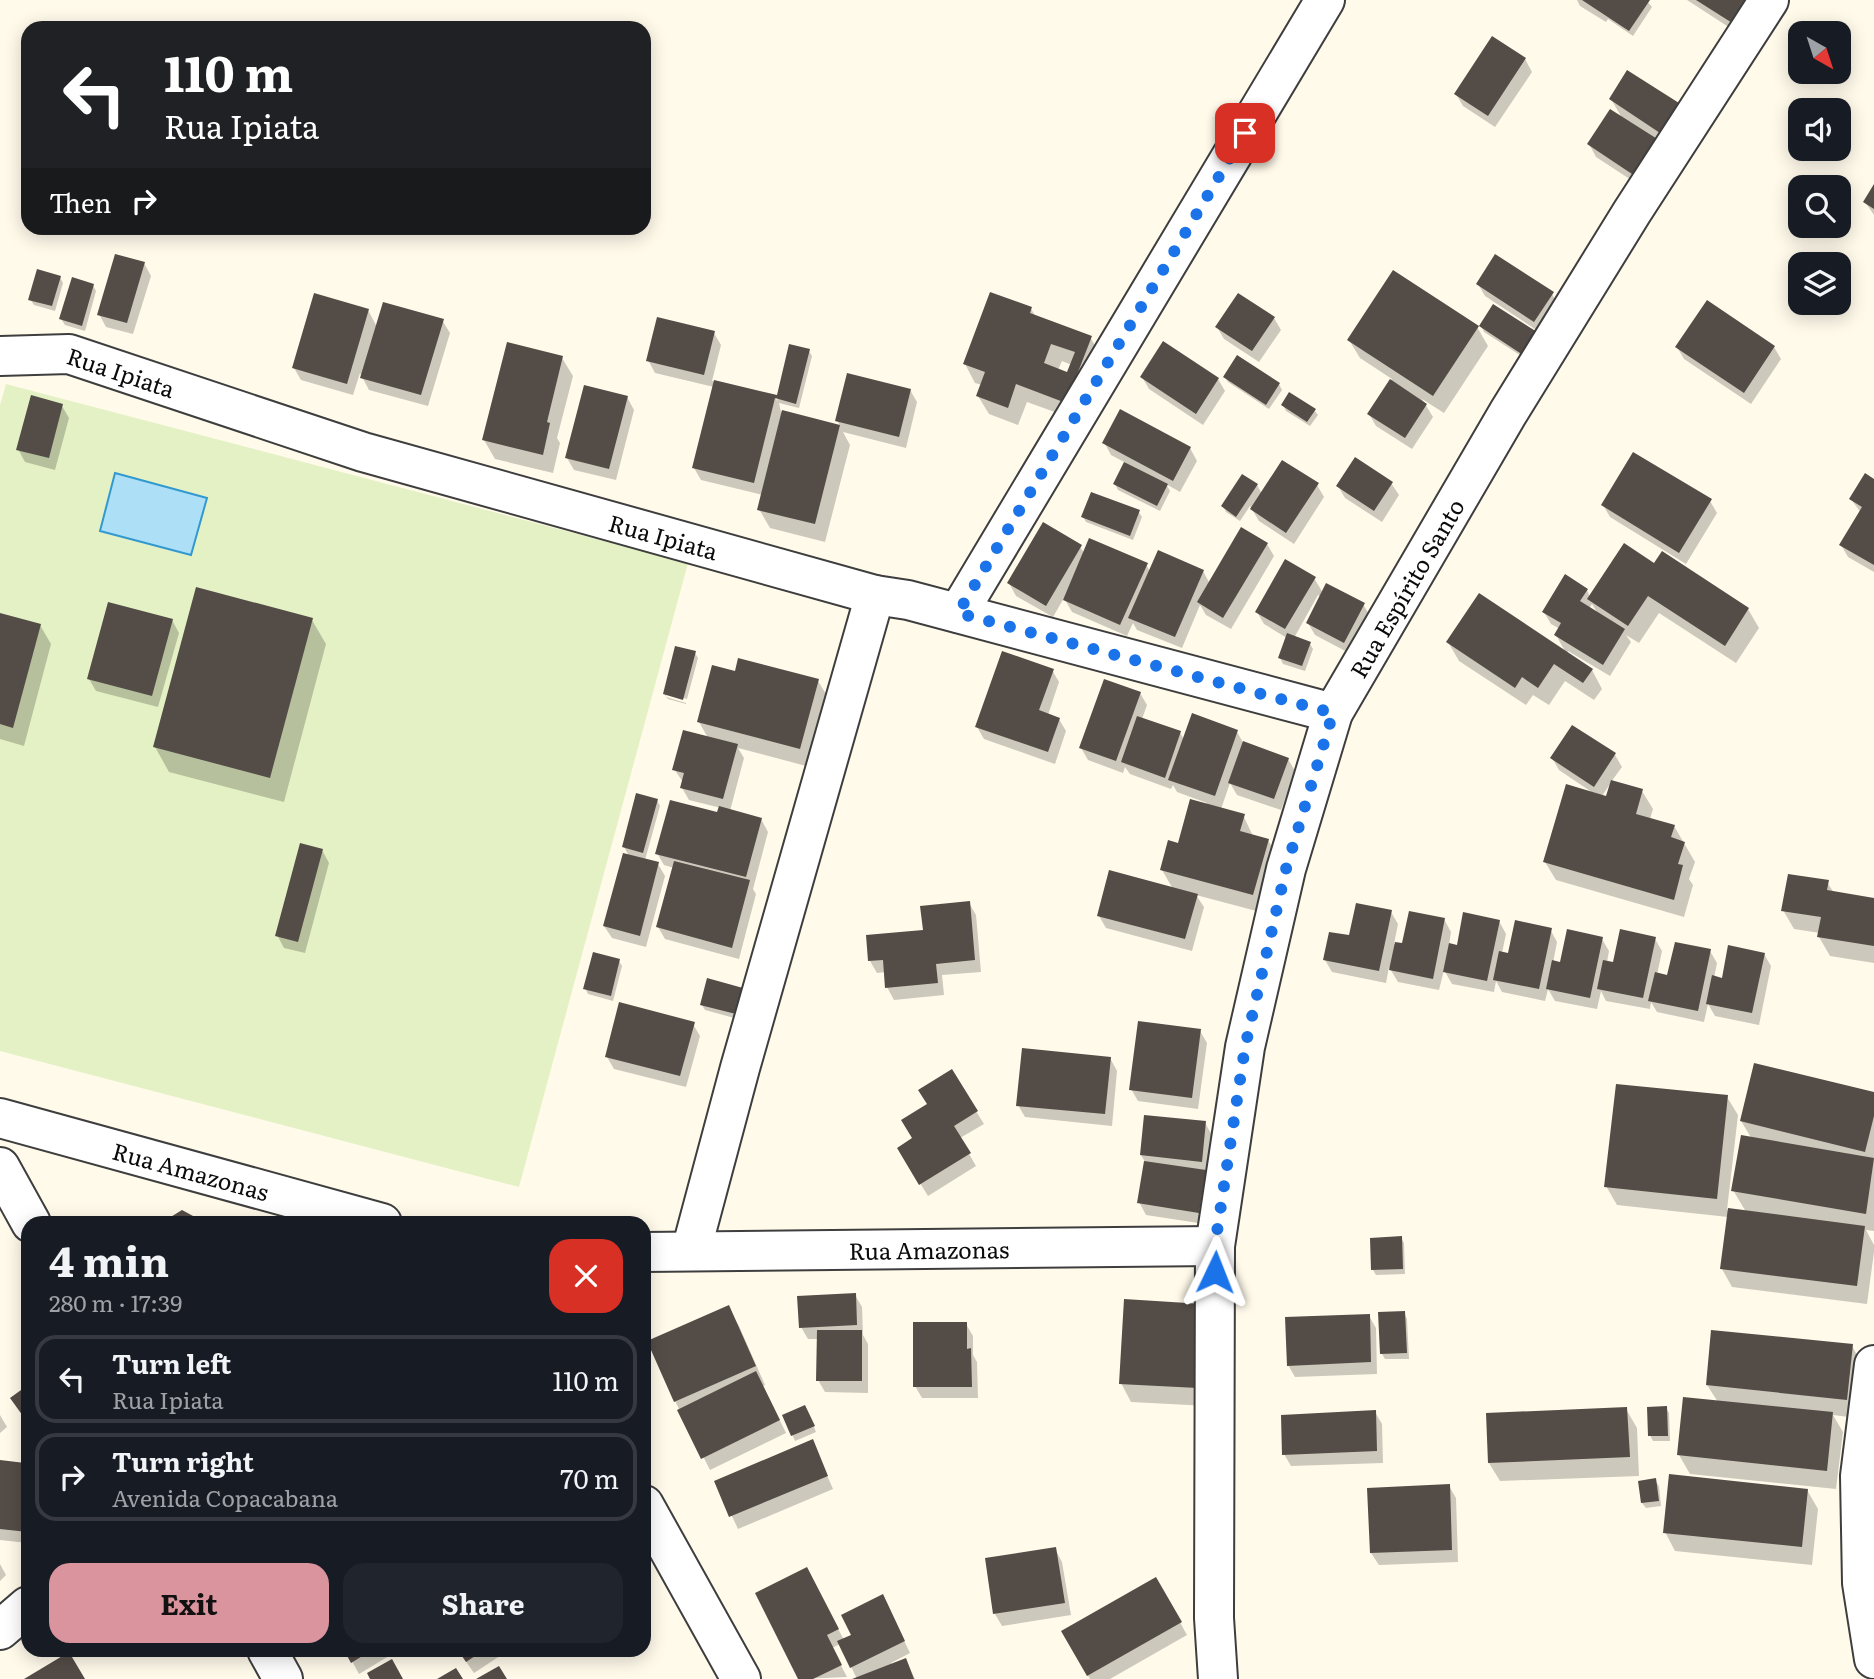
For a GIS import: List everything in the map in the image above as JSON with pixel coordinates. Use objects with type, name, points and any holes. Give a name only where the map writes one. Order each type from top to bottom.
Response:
[{"type":"street","points":[[958,613],[1325,0]]},
{"type":"street","name":"Rua Espírito Santo","points":[[1218,1679],[1214,1618],[1215,1245],[1245,1047],[1286,869],[1333,713],[1508,413],[1632,212],[1769,0]]},
{"type":"street","name":"Rua Ipiata","points":[[0,356],[69,354],[363,452],[875,594],[908,600],[1333,713]]},
{"type":"street","points":[[691,1251],[743,1055],[875,594]]},
{"type":"street","name":"Rua Amazonas","points":[[0,1118],[357,1216]]},
{"type":"street","points":[[0,1167],[27,1216]]},
{"type":"street","name":"Rua Amazonas","points":[[651,1252],[1215,1245]]},
{"type":"street","points":[[1874,1365],[1860,1476],[1862,1583],[1874,1654]]},
{"type":"street","points":[[651,1518],[741,1679]]},
{"type":"street","points":[[0,1630],[21,1612]]},
{"type":"street","points":[[271,1657],[283,1679]]},
{"type":"green space","points":[[6,384],[688,563],[519,1187],[0,1051],[0,405]]},
{"type":"water","points":[[115,473],[207,498],[191,555],[100,531]]},
{"type":"building","points":[[1582,0],[1650,0],[1629,31]]},
{"type":"building","points":[[1696,0],[1754,0],[1737,26]]},
{"type":"building","points":[[1492,36],[1526,58],[1488,116],[1454,94]]},
{"type":"building","points":[[1627,70],[1679,103],[1660,133],[1609,99]]},
{"type":"building","points":[[1610,109],[1662,142],[1638,178],[1587,144]]},
{"type":"building","points":[[1874,184],[1874,209],[1863,202]]},
{"type":"building","points":[[115,254],[145,262],[127,323],[97,315]]},
{"type":"building","points":[[1495,254],[1554,292],[1534,322],[1476,284]]},
{"type":"building","points":[[37,269],[61,276],[52,306],[28,300]]},
{"type":"building","points":[[1393,270],[1479,326],[1433,396],[1347,340]]},
{"type":"building","points":[[72,277],[94,284],[82,326],[59,319]]},
{"type":"building","points":[[990,292],[1032,307],[1030,313],[1092,336],[1066,403],[1016,384],[1008,408],[976,396],[985,372],[963,364]],"holes":[[[1051,344],[1075,352],[1067,372],[1044,363]]]},
{"type":"building","points":[[314,293],[369,309],[347,384],[292,368]]},
{"type":"building","points":[[1238,293],[1275,317],[1252,351],[1215,327]]},
{"type":"building","points":[[1707,300],[1775,346],[1744,393],[1675,347]]},
{"type":"building","points":[[383,302],[444,319],[421,395],[360,378]]},
{"type":"building","points":[[1493,304],[1537,332],[1523,355],[1479,326]]},
{"type":"building","points":[[657,317],[715,331],[704,375],[646,361]]},
{"type":"building","points":[[1163,341],[1219,378],[1196,414],[1140,377]]},
{"type":"building","points":[[507,342],[563,356],[547,422],[550,423],[543,455],[482,440]]},
{"type":"building","points":[[789,344],[810,349],[796,404],[775,398],[754,483],[692,468],[714,380],[777,395]]},
{"type":"building","points":[[1237,355],[1280,383],[1266,405],[1223,377]]},
{"type":"building","points":[[847,373],[911,389],[899,437],[835,421]]},
{"type":"building","points":[[1390,379],[1427,404],[1405,438],[1367,414]]},
{"type":"building","points":[[584,385],[628,396],[609,469],[565,458]]},
{"type":"building","points":[[1289,392],[1316,409],[1307,422],[1281,405]]},
{"type":"building","points":[[31,395],[63,404],[49,458],[16,450]]},
{"type":"building","points":[[1120,409],[1191,447],[1173,481],[1102,443]]},
{"type":"building","points":[[782,410],[840,425],[815,524],[757,510]]},
{"type":"building","points":[[1633,452],[1712,499],[1679,553],[1601,505]]},
{"type":"building","points":[[1355,457],[1393,482],[1374,511],[1336,486]]},
{"type":"building","points":[[1282,460],[1319,483],[1286,533],[1250,509]]},
{"type":"building","points":[[1124,462],[1168,484],[1157,506],[1113,484]]},
{"type":"building","points":[[1865,473],[1874,479],[1874,565],[1839,545],[1862,507],[1849,499]]},
{"type":"building","points":[[1242,474],[1258,484],[1236,517],[1221,506]]},
{"type":"building","points":[[1091,492],[1140,510],[1130,536],[1081,517]]},
{"type":"building","points":[[1043,522],[1082,545],[1046,606],[1007,583]]},
{"type":"building","points":[[1241,527],[1268,543],[1223,618],[1197,602]]},
{"type":"building","points":[[1089,538],[1148,563],[1120,625],[1063,600]]},
{"type":"building","points":[[1624,543],[1654,563],[1662,551],[1749,608],[1725,646],[1648,596],[1628,626],[1587,599]]},
{"type":"building","points":[[1158,550],[1204,570],[1175,637],[1128,618]]},
{"type":"building","points":[[1285,559],[1316,577],[1285,629],[1255,612]]},
{"type":"building","points":[[1565,574],[1588,589],[1580,601],[1625,629],[1603,665],[1554,635],[1561,623],[1542,612]]},
{"type":"building","points":[[1326,583],[1365,603],[1344,643],[1306,623]]},
{"type":"building","points":[[196,587],[313,618],[270,778],[153,747]]},
{"type":"building","points":[[1479,593],[1593,669],[1583,683],[1554,664],[1538,688],[1522,677],[1515,688],[1446,642]]},
{"type":"building","points":[[108,602],[173,619],[152,696],[87,679]]},
{"type":"building","points":[[0,613],[41,624],[13,728],[0,724]]},
{"type":"building","points":[[1287,633],[1311,642],[1302,666],[1278,658]]},
{"type":"building","points":[[675,646],[696,651],[683,700],[663,694]]},
{"type":"building","points":[[1002,651],[1054,669],[1039,710],[1060,718],[1048,752],[975,727]]},
{"type":"building","points":[[738,658],[819,679],[800,749],[697,722],[712,665],[735,671]]},
{"type":"building","points":[[1104,679],[1141,692],[1116,761],[1079,748]]},
{"type":"building","points":[[1192,713],[1238,730],[1215,796],[1168,780]]},
{"type":"building","points":[[1137,716],[1181,731],[1165,778],[1121,762]]},
{"type":"building","points":[[1572,725],[1616,753],[1594,787],[1550,758]]},
{"type":"building","points":[[683,730],[738,744],[723,799],[680,788],[684,773],[672,770]]},
{"type":"building","points":[[1243,741],[1289,758],[1274,799],[1228,783]]},
{"type":"building","points":[[1611,780],[1643,789],[1636,814],[1675,825],[1671,837],[1685,842],[1678,864],[1683,865],[1674,900],[1543,862],[1566,784],[1606,796]]},
{"type":"building","points":[[636,793],[658,799],[643,853],[622,847]]},
{"type":"building","points":[[1190,799],[1245,814],[1240,831],[1269,839],[1253,895],[1160,870],[1168,840],[1178,843]]},
{"type":"building","points":[[670,800],[717,812],[719,806],[762,818],[746,877],[655,854]]},
{"type":"building","points":[[300,843],[323,849],[298,942],[275,936]]},
{"type":"building","points":[[623,853],[659,862],[640,936],[603,926]]},
{"type":"building","points":[[674,861],[750,880],[732,948],[656,927]]},
{"type":"building","points":[[1109,870],[1198,894],[1185,939],[1097,916]]},
{"type":"building","points":[[1788,874],[1829,880],[1827,890],[1874,898],[1874,946],[1817,937],[1821,917],[1781,911]]},
{"type":"building","points":[[970,901],[975,960],[936,964],[938,983],[885,988],[883,960],[868,961],[866,935],[923,930],[920,906]]},
{"type":"building","points":[[1356,903],[1392,910],[1379,971],[1323,960],[1329,932],[1349,935]]},
{"type":"building","points":[[1409,911],[1445,918],[1433,979],[1389,970],[1395,942],[1402,943]]},
{"type":"building","points":[[1463,912],[1500,920],[1487,981],[1443,972],[1449,943],[1457,945]]},
{"type":"building","points":[[1515,920],[1552,928],[1539,989],[1493,980],[1499,951],[1508,953]]},
{"type":"building","points":[[1567,929],[1603,937],[1590,998],[1546,989],[1552,960],[1560,962]]},
{"type":"building","points":[[1620,929],[1656,937],[1643,998],[1597,989],[1603,960],[1613,962]]},
{"type":"building","points":[[1675,942],[1711,949],[1698,1011],[1648,1001],[1655,972],[1667,975]]},
{"type":"building","points":[[1728,945],[1765,953],[1752,1013],[1706,1004],[1712,975],[1722,978]]},
{"type":"building","points":[[593,952],[620,959],[611,996],[583,989]]},
{"type":"building","points":[[707,978],[743,988],[736,1014],[700,1005]]},
{"type":"building","points":[[619,1002],[695,1022],[680,1076],[605,1057]]},
{"type":"building","points":[[1138,1021],[1201,1029],[1192,1098],[1129,1090]]},
{"type":"building","points":[[1022,1048],[1111,1057],[1105,1114],[1016,1106]]},
{"type":"building","points":[[1754,1063],[1874,1092],[1874,1116],[1865,1152],[1740,1121]]},
{"type":"building","points":[[952,1069],[978,1111],[954,1126],[971,1153],[919,1185],[897,1148],[912,1138],[901,1120],[927,1104],[918,1090]]},
{"type":"building","points":[[1616,1084],[1728,1095],[1717,1199],[1604,1187]]},
{"type":"building","points":[[1144,1115],[1206,1121],[1202,1162],[1140,1155]]},
{"type":"building","points":[[1741,1135],[1874,1158],[1866,1214],[1731,1191]]},
{"type":"building","points":[[1144,1161],[1206,1170],[1199,1213],[1137,1203]]},
{"type":"building","points":[[1728,1208],[1865,1226],[1857,1286],[1720,1269]]},
{"type":"building","points":[[182,1210],[193,1216],[172,1216]]},
{"type":"building","points":[[1402,1236],[1403,1269],[1371,1270],[1370,1238]]},
{"type":"building","points":[[856,1293],[857,1325],[799,1328],[797,1296]]},
{"type":"building","points":[[1124,1299],[1203,1304],[1198,1388],[1119,1384]]},
{"type":"building","points":[[729,1305],[756,1366],[674,1402],[651,1350],[651,1339]]},
{"type":"building","points":[[1405,1311],[1407,1353],[1380,1354],[1378,1312]]},
{"type":"building","points":[[1370,1314],[1371,1362],[1287,1366],[1285,1317]]},
{"type":"building","points":[[913,1322],[967,1322],[972,1387],[913,1387]]},
{"type":"building","points":[[817,1330],[862,1330],[862,1381],[816,1381]]},
{"type":"building","points":[[1711,1330],[1853,1344],[1847,1400],[1706,1385]]},
{"type":"building","points":[[756,1371],[780,1420],[701,1459],[677,1410]]},
{"type":"building","points":[[21,1390],[21,1413],[10,1398]]},
{"type":"building","points":[[1683,1397],[1833,1412],[1827,1471],[1677,1455]]},
{"type":"building","points":[[805,1405],[815,1426],[791,1436],[782,1415]]},
{"type":"building","points":[[1667,1406],[1668,1436],[1648,1436],[1647,1407]]},
{"type":"building","points":[[1627,1407],[1630,1457],[1488,1463],[1486,1413]]},
{"type":"building","points":[[1376,1410],[1377,1451],[1282,1455],[1281,1415]]},
{"type":"building","points":[[813,1439],[828,1476],[729,1517],[714,1481]]},
{"type":"building","points":[[0,1460],[21,1463],[21,1531],[0,1529]]},
{"type":"building","points":[[1669,1474],[1808,1489],[1802,1547],[1663,1533]]},
{"type":"building","points":[[1656,1478],[1659,1501],[1641,1503],[1638,1481]]},
{"type":"building","points":[[1450,1484],[1452,1550],[1370,1553],[1367,1488]]},
{"type":"building","points":[[1056,1547],[1065,1603],[993,1614],[985,1558]]},
{"type":"building","points":[[807,1567],[839,1629],[827,1635],[842,1665],[813,1679],[798,1679],[755,1593]]},
{"type":"building","points":[[1156,1577],[1182,1622],[1087,1676],[1061,1631]]},
{"type":"building","points":[[883,1594],[905,1641],[850,1668],[837,1641],[851,1635],[841,1615]]},
{"type":"building","points":[[61,1657],[72,1657],[85,1679],[24,1679]]},
{"type":"building","points":[[348,1657],[361,1657],[351,1663]]},
{"type":"building","points":[[906,1658],[914,1679],[852,1679]]},
{"type":"building","points":[[392,1659],[403,1679],[370,1679],[367,1673]]},
{"type":"building","points":[[499,1666],[507,1679],[476,1679]]},
{"type":"building","points":[[456,1668],[463,1679],[437,1679]]},
{"type":"route","points":[[1215,1272],[1215,1245],[1245,1047],[1286,869],[1333,713],[958,613],[1245,133]]}]
